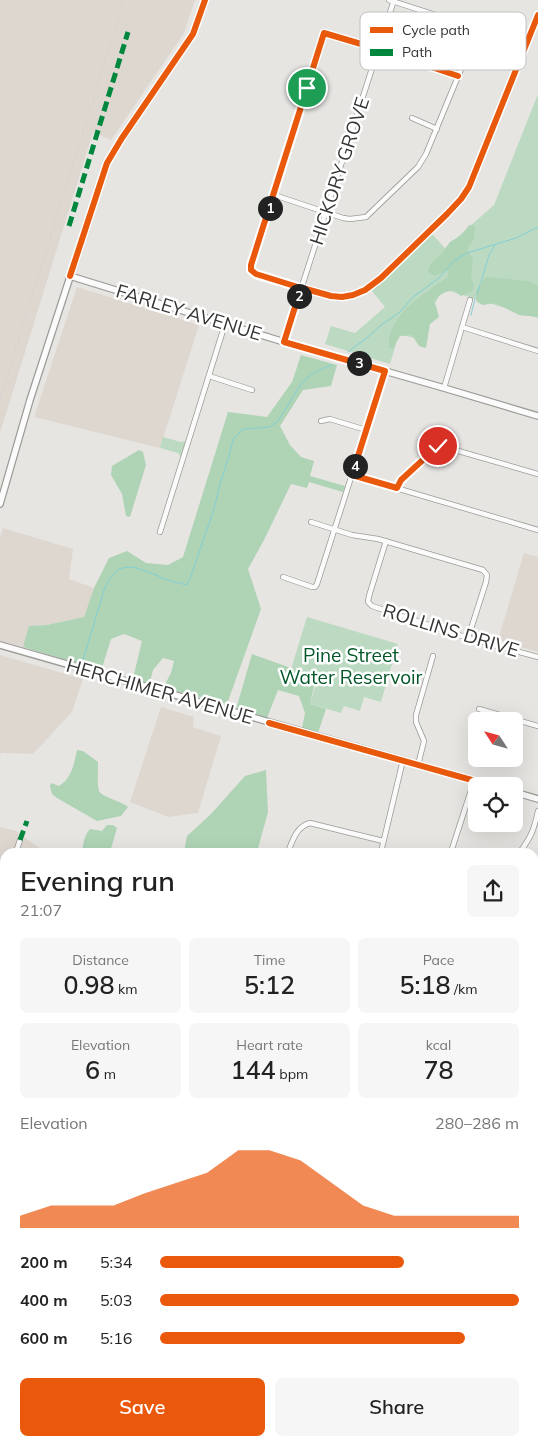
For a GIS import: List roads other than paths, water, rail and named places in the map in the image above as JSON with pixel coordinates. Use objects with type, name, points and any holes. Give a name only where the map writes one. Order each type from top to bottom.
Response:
[{"type":"street","points":[[0,504],[30,400],[107,163],[193,34],[205,0]]},
{"type":"street","points":[[393,0],[429,12]]},
{"type":"street","name":"HICKORY GROVE","points":[[389,12],[393,0]]},
{"type":"street","points":[[526,44],[538,15]]},
{"type":"street","points":[[360,44],[324,34],[251,265],[251,270],[256,274],[318,294],[342,297],[365,290],[381,278],[461,199],[477,170],[516,70]]},
{"type":"street","name":"HICKORY GROVE","points":[[284,342],[371,70]]},
{"type":"street","points":[[440,70],[458,76]]},
{"type":"street","points":[[274,195],[350,219],[366,217],[418,167],[437,129],[460,70]]},
{"type":"street","points":[[412,118],[437,129]]},
{"type":"street","name":"FARLEY AVENUE","points":[[70,276],[284,342],[538,416]]},
{"type":"street","points":[[444,388],[470,300]]},
{"type":"street","points":[[160,532],[225,324]]},
{"type":"street","points":[[462,327],[538,351]]},
{"type":"street","points":[[283,577],[312,587],[315,587],[317,584],[385,371]]},
{"type":"street","points":[[209,376],[252,390]]},
{"type":"street","points":[[321,421],[330,419],[366,430]]},
{"type":"street","points":[[397,488],[401,480],[435,448],[441,446],[538,474]]},
{"type":"street","points":[[352,475],[538,530]]},
{"type":"street","points":[[311,522],[352,534],[386,541],[484,570],[487,575],[486,582],[468,638]]},
{"type":"street","name":"ROLLINS DRIVE","points":[[386,541],[368,602],[372,606],[468,638],[538,658]]},
{"type":"street","name":"HERCHIMER AVENUE","points":[[0,645],[468,779]]},
{"type":"street","points":[[418,764],[424,740],[416,722],[416,715],[433,656]]},
{"type":"street","points":[[479,710],[538,726]]},
{"type":"street","points":[[382,848],[403,760]]},
{"type":"street","points":[[523,795],[538,799]]},
{"type":"street","points":[[452,848],[468,800]]},
{"type":"street","points":[[523,848],[532,834],[538,811]]},
{"type":"street","points":[[290,848],[295,834],[302,827],[310,823],[384,841]]},
{"type":"street","points":[[17,848],[20,840]]},
{"type":"waterway","points":[[348,352],[400,312],[413,297],[439,278],[455,260],[467,253],[516,238],[538,227]]},
{"type":"waterway","points":[[481,282],[489,255],[495,245]]},
{"type":"waterway","points":[[477,294],[480,285]]},
{"type":"waterway","points":[[471,315],[475,299]]},
{"type":"waterway","points":[[83,660],[105,587],[113,574],[120,569],[132,567],[186,585],[190,579],[214,509],[233,440],[244,429],[270,427],[278,421],[301,384],[323,368],[332,365]]},
{"type":"railway","points":[[0,400],[124,0]]},
{"type":"park label","name":"Pine Street Water Reservoir","points":[[351,666]]}]
